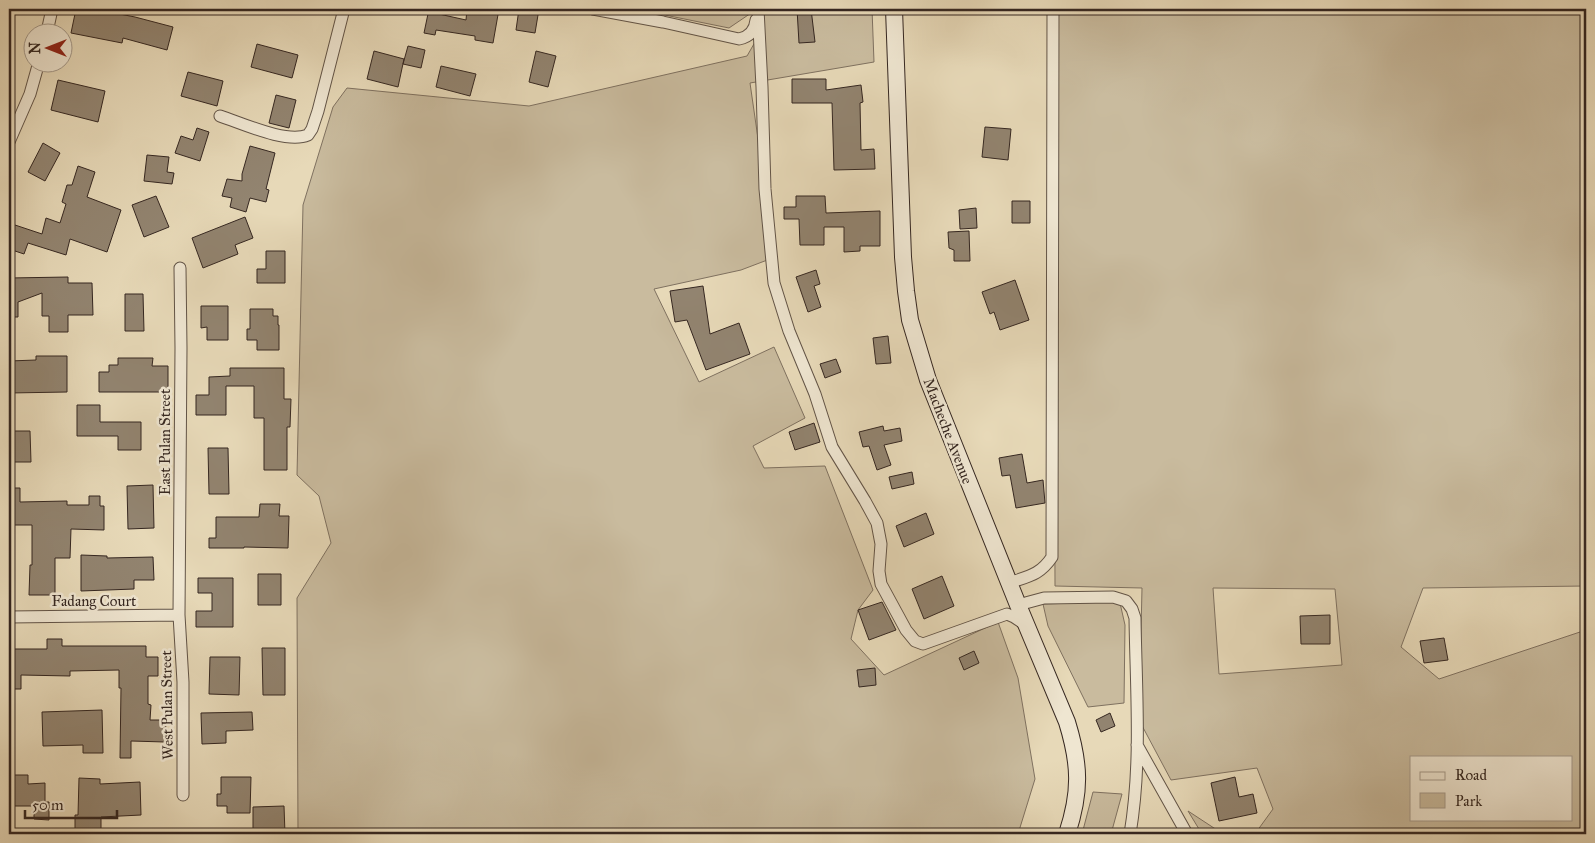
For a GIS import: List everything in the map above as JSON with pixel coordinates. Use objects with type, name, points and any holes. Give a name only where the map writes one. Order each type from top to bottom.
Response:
[{"type":"main road","name":"Macheche Avenue","points":[[894,9],[903,257],[910,320],[928,380],[1018,606],[1067,722],[1074,745],[1078,769],[1077,792],[1067,834]]},
{"type":"street","points":[[49,22],[52,9]]},
{"type":"street","points":[[220,116],[282,135],[296,137],[308,135],[318,111],[344,9]]},
{"type":"street","points":[[593,9],[663,22],[739,40],[745,38],[754,30],[757,9]]},
{"type":"street","points":[[757,9],[762,87],[765,189],[774,283],[789,331],[816,394],[832,447],[877,523],[881,544],[879,571],[881,584],[906,630],[915,641],[923,644],[1007,614],[1027,626]]},
{"type":"street","points":[[1009,583],[1036,574],[1045,567],[1052,557],[1053,9]]},
{"type":"street","points":[[9,142],[30,94],[36,72]]},
{"type":"street","name":"East Pulan Street","points":[[179,616],[180,268]]},
{"type":"street","points":[[1018,606],[1044,598],[1113,597],[1126,601],[1132,609],[1135,618],[1137,745],[1135,805],[1130,834]]},
{"type":"street","name":"Fadang Court","points":[[9,617],[179,616]]},
{"type":"street","name":"West Pulan Street","points":[[179,616],[183,682],[183,795]]},
{"type":"street","points":[[1137,745],[1187,834]]},
{"type":"green space","points":[[635,9],[757,9],[729,28]]},
{"type":"green space","points":[[762,9],[872,9],[874,62],[750,83],[769,215],[770,259],[741,270],[654,289],[699,382],[774,347],[805,418],[753,446],[764,468],[825,466],[873,590],[858,610],[851,639],[884,675],[998,622],[1018,678],[1035,779],[1018,834],[298,834],[297,598],[331,543],[319,496],[297,475],[303,205],[333,107],[347,88],[529,106],[747,56],[762,30]]},
{"type":"green space","points":[[1053,9],[1586,9],[1586,586],[1423,588],[1401,647],[1439,679],[1586,630],[1586,834],[1202,834],[1188,811],[1217,830],[1257,831],[1273,809],[1257,768],[1171,780],[1139,720],[1142,588],[1055,586]],"holes":[[[1213,588],[1335,589],[1342,665],[1219,674]]]},
{"type":"green space","points":[[1120,603],[1125,625],[1124,703],[1088,707],[1048,626],[1043,604]]},
{"type":"green space","points":[[1093,792],[1122,794],[1111,834],[1082,834]]},
{"type":"building","points":[[76,9],[94,9],[173,27],[167,50],[123,38],[122,43],[72,33]]},
{"type":"building","points":[[429,9],[440,9],[439,14],[466,20],[467,9],[499,9],[493,43],[475,40],[475,36],[436,30],[435,35],[424,33]]},
{"type":"building","points":[[519,9],[539,9],[535,33],[516,30]]},
{"type":"building","points":[[797,9],[811,9],[815,42],[799,43]]},
{"type":"building","points":[[257,44],[298,55],[292,78],[251,67]]},
{"type":"building","points":[[408,46],[425,50],[421,68],[403,64]]},
{"type":"building","points":[[374,51],[404,59],[398,87],[367,79]]},
{"type":"building","points":[[536,51],[556,56],[548,87],[529,82]]},
{"type":"building","points":[[441,66],[476,74],[470,96],[436,87]]},
{"type":"building","points":[[188,72],[223,81],[217,106],[181,96]]},
{"type":"building","points":[[792,79],[826,79],[826,90],[861,85],[863,102],[860,103],[861,150],[874,149],[875,169],[834,170],[832,103],[792,103]]},
{"type":"building","points":[[58,80],[105,91],[98,122],[51,110]]},
{"type":"building","points":[[276,95],[296,100],[289,128],[269,123]]},
{"type":"building","points":[[985,127],[1011,129],[1008,160],[982,157]]},
{"type":"building","points":[[197,128],[209,132],[200,161],[175,153],[181,136],[193,140]]},
{"type":"building","points":[[43,143],[60,153],[45,181],[28,172]]},
{"type":"building","points":[[250,146],[275,153],[266,189],[269,190],[266,202],[250,198],[246,212],[230,207],[232,198],[222,196],[227,179],[242,181],[242,174]]},
{"type":"building","points":[[147,155],[169,157],[167,172],[174,173],[172,184],[144,181]]},
{"type":"building","points":[[78,166],[95,172],[87,197],[121,210],[107,252],[70,239],[66,255],[28,243],[24,254],[9,249],[9,223],[42,234],[46,218],[60,223],[66,204],[62,202],[67,185],[72,185]]},
{"type":"building","points":[[156,196],[169,227],[144,237],[132,205]]},
{"type":"building","points":[[796,196],[825,196],[826,213],[880,211],[880,246],[860,246],[860,251],[844,252],[844,227],[824,227],[824,245],[800,245],[799,219],[784,219],[784,207],[796,207]]},
{"type":"building","points":[[1012,201],[1030,201],[1030,223],[1012,223]]},
{"type":"building","points":[[976,208],[977,228],[960,229],[959,210]]},
{"type":"building","points":[[245,217],[253,238],[235,245],[238,254],[203,268],[192,238]]},
{"type":"building","points":[[969,231],[970,261],[954,261],[954,250],[949,248],[948,232]]},
{"type":"building","points":[[266,251],[285,251],[285,283],[257,283],[257,269],[266,269]]},
{"type":"building","points":[[816,270],[820,284],[814,286],[821,307],[808,312],[796,277]]},
{"type":"building","points":[[68,277],[68,283],[92,283],[93,315],[68,315],[68,332],[49,332],[49,316],[42,316],[42,293],[18,302],[18,317],[9,317],[9,278]]},
{"type":"building","points":[[1015,280],[1029,320],[1000,330],[994,312],[990,314],[982,292]]},
{"type":"building","points":[[703,286],[710,334],[739,323],[750,354],[706,370],[687,320],[675,322],[670,291]]},
{"type":"building","points":[[125,294],[143,294],[144,331],[125,331]]},
{"type":"building","points":[[201,306],[228,306],[228,340],[207,340],[207,327],[201,328]]},
{"type":"building","points":[[250,309],[273,309],[273,316],[278,316],[279,350],[257,350],[257,340],[247,340],[247,329],[250,329]]},
{"type":"building","points":[[888,336],[891,363],[876,364],[873,338]]},
{"type":"building","points":[[36,356],[67,356],[67,392],[9,393],[9,361],[36,360]]},
{"type":"building","points":[[118,358],[153,358],[152,366],[168,366],[168,392],[99,392],[99,372],[109,372],[109,365],[118,365]]},
{"type":"building","points":[[836,359],[841,372],[825,378],[820,364]]},
{"type":"building","points":[[230,368],[284,368],[284,399],[291,399],[290,427],[287,427],[287,470],[264,470],[264,418],[254,418],[254,386],[226,386],[226,415],[196,415],[196,395],[209,395],[209,377],[230,376]]},
{"type":"building","points":[[77,405],[100,405],[100,422],[141,422],[141,450],[118,450],[118,436],[77,436]]},
{"type":"building","points":[[814,423],[820,442],[795,450],[789,432]]},
{"type":"building","points":[[883,426],[884,431],[900,428],[902,441],[884,445],[891,465],[877,470],[869,446],[863,447],[859,432]]},
{"type":"building","points":[[9,431],[30,431],[31,462],[9,462]]},
{"type":"building","points":[[208,448],[228,448],[229,494],[209,494]]},
{"type":"building","points":[[1022,454],[1027,483],[1043,480],[1045,503],[1016,508],[1010,475],[1002,476],[999,458]]},
{"type":"building","points":[[912,472],[914,484],[892,489],[889,477]]},
{"type":"building","points":[[153,485],[154,528],[128,529],[127,486]]},
{"type":"building","points":[[9,488],[20,488],[20,502],[67,501],[67,505],[89,505],[89,496],[100,496],[100,506],[104,506],[104,530],[71,529],[70,558],[55,558],[55,595],[29,595],[30,565],[32,565],[32,525],[9,525]]},
{"type":"building","points":[[260,504],[280,504],[279,516],[289,516],[288,548],[209,548],[209,538],[216,538],[216,517],[259,517]]},
{"type":"building","points":[[926,513],[934,534],[904,547],[896,526]]},
{"type":"building","points":[[81,555],[107,556],[107,558],[153,557],[154,580],[134,580],[134,589],[81,591]]},
{"type":"building","points":[[258,574],[281,574],[281,605],[258,605]]},
{"type":"building","points":[[942,576],[954,606],[924,619],[912,589]]},
{"type":"building","points":[[198,578],[233,578],[233,627],[196,627],[196,611],[212,611],[212,593],[198,593]]},
{"type":"building","points":[[882,602],[896,630],[869,640],[858,610]]},
{"type":"building","points":[[1330,615],[1330,644],[1301,644],[1300,616]]},
{"type":"building","points":[[1444,638],[1448,660],[1424,663],[1420,641]]},
{"type":"building","points":[[47,639],[62,639],[62,646],[146,646],[146,657],[158,657],[158,676],[148,676],[148,704],[151,705],[150,720],[166,720],[165,742],[131,741],[131,758],[120,758],[121,688],[119,688],[119,670],[70,671],[70,676],[21,675],[21,689],[9,689],[9,649],[47,649]]},
{"type":"building","points":[[262,648],[285,648],[285,695],[263,695]]},
{"type":"building","points":[[974,651],[979,663],[964,670],[959,658]]},
{"type":"building","points":[[210,657],[240,657],[239,695],[209,694]]},
{"type":"building","points":[[875,668],[876,685],[859,687],[857,670]]},
{"type":"building","points":[[102,710],[103,753],[83,753],[83,745],[43,746],[42,712]]},
{"type":"building","points":[[252,712],[253,730],[226,731],[226,743],[202,744],[201,713]]},
{"type":"building","points":[[1110,713],[1115,726],[1101,732],[1096,720]]},
{"type":"building","points":[[9,775],[28,775],[28,784],[45,783],[45,802],[49,802],[49,820],[34,819],[34,806],[9,806]]},
{"type":"building","points":[[221,777],[251,777],[250,813],[227,813],[227,806],[217,806],[217,794],[221,794]]},
{"type":"building","points":[[1235,777],[1239,797],[1253,794],[1257,813],[1219,821],[1211,783]]},
{"type":"building","points":[[79,778],[100,779],[100,784],[140,782],[141,815],[101,817],[101,834],[75,834],[75,815],[78,815]]},
{"type":"building","points":[[284,806],[285,834],[264,834],[264,829],[253,829],[253,807]]}]
